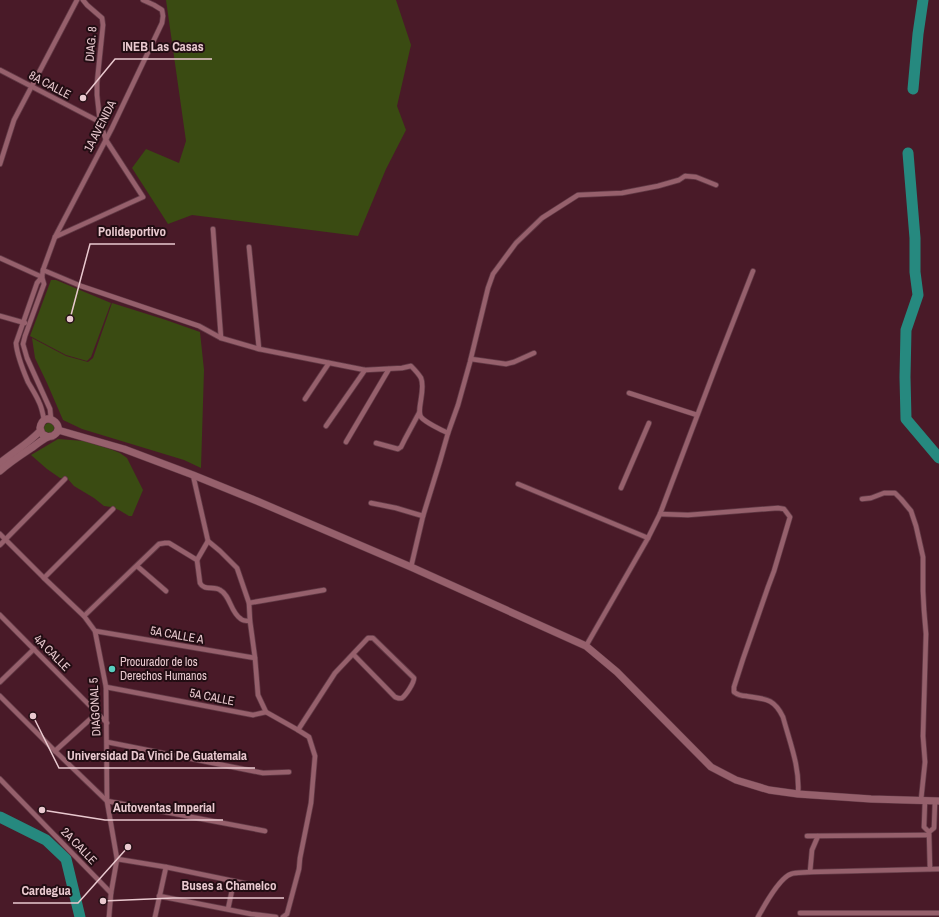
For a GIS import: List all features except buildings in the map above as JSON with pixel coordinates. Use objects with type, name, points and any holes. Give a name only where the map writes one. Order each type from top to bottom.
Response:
[{"type":"main road","points":[[0,463],[34,438],[40,431],[40,425],[47,420],[56,423],[58,430],[54,435],[48,437],[0,471]]},
{"type":"main road","points":[[58,430],[124,449],[264,504],[411,567],[586,646],[618,672],[711,767],[736,780],[769,790],[798,794],[937,801]]},
{"type":"main road","points":[[40,431],[48,437]]},
{"type":"street","points":[[0,164],[14,120],[77,0]]},
{"type":"street","name":"DIAG. 8","points":[[83,0],[102,18],[103,25],[97,83],[100,122]]},
{"type":"street","name":"1A AVENIDA","points":[[47,420],[50,409],[24,350],[24,336],[44,284],[42,277],[43,270],[55,237],[128,96],[162,23],[162,10],[143,0]]},
{"type":"street","name":"8A CALLE","points":[[0,70],[100,122]]},
{"type":"street","points":[[55,237],[143,197],[106,140],[100,122]]},
{"type":"street","points":[[411,567],[423,516],[471,359],[488,288],[493,274],[516,243],[542,218],[578,195],[622,193],[658,186],[679,180],[685,176],[696,177],[716,185]]},
{"type":"street","points":[[213,229],[221,338]]},
{"type":"street","points":[[249,247],[259,348]]},
{"type":"street","points":[[0,258],[42,277],[37,283],[23,322],[16,343],[16,351],[29,383],[47,420]]},
{"type":"street","points":[[43,270],[81,286],[199,326],[221,338],[259,348],[365,370],[402,368],[411,366],[418,373],[423,388],[419,413],[401,447],[398,448],[376,443]]},
{"type":"street","points":[[586,646],[648,538],[660,514],[753,271]]},
{"type":"street","points":[[0,316],[29,323]]},
{"type":"street","points":[[471,359],[506,364],[534,353]]},
{"type":"street","points":[[305,399],[329,363]]},
{"type":"street","points":[[346,442],[389,369]]},
{"type":"street","points":[[326,426],[365,370]]},
{"type":"street","points":[[629,393],[697,415]]},
{"type":"street","points":[[419,413],[420,417],[424,420],[448,433]]},
{"type":"street","points":[[621,488],[650,423]]},
{"type":"street","points":[[193,475],[208,541],[237,568],[249,603],[258,695],[266,712],[309,737],[315,756],[311,803],[299,869],[287,914],[283,917]]},
{"type":"street","points":[[0,545],[65,479]]},
{"type":"street","points":[[518,484],[648,538]]},
{"type":"street","points":[[862,499],[884,493],[895,493],[902,499],[911,511],[923,557],[923,597],[926,634],[923,736],[925,762],[923,800],[924,827],[929,833],[930,869]]},
{"type":"street","points":[[371,503],[396,508],[423,516]]},
{"type":"street","points":[[660,514],[688,515],[778,508],[784,509],[790,517],[774,571],[734,687],[734,692],[737,695],[765,699],[776,705],[780,711],[796,764],[799,782],[798,794]]},
{"type":"street","points":[[44,578],[113,509]]},
{"type":"street","name":"DIAGONAL 5","points":[[0,534],[84,616],[95,630],[106,687],[107,802],[117,859],[111,893],[109,917]]},
{"type":"street","points":[[208,541],[197,560],[201,586],[204,588],[218,588],[225,594],[240,619],[250,621]]},
{"type":"street","points":[[84,616],[159,544],[169,543],[197,560]]},
{"type":"street","points":[[137,566],[166,591]]},
{"type":"street","points":[[249,603],[324,590]]},
{"type":"street","name":"4A CALLE","points":[[0,614],[107,723]]},
{"type":"street","name":"5A CALLE A","points":[[95,630],[255,658]]},
{"type":"street","points":[[298,730],[335,673],[368,638],[373,638],[414,678],[414,682],[402,697],[395,697],[353,654]]},
{"type":"street","points":[[0,682],[34,649]]},
{"type":"street","name":"5A CALLE","points":[[106,687],[253,715],[266,712]]},
{"type":"street","points":[[0,696],[107,802],[265,831]]},
{"type":"street","points":[[55,751],[97,713]]},
{"type":"street","points":[[107,742],[263,772],[289,772]]},
{"type":"street","name":"2A CALLE","points":[[0,778],[111,893]]},
{"type":"street","points":[[807,836],[929,833],[934,828],[937,801]]},
{"type":"street","points":[[810,872],[812,850],[818,836]]},
{"type":"street","name":"2A CALLE","points":[[117,859],[166,866],[248,884]]},
{"type":"street","points":[[156,917],[166,866]]},
{"type":"street","points":[[758,917],[768,899],[785,877],[791,874],[810,872],[939,869]]},
{"type":"street","points":[[228,909],[234,881]]},
{"type":"street","points":[[159,896],[251,914],[276,917]]},
{"type":"street","points":[[800,913],[939,913]]},
{"type":"green space","points":[[166,0],[396,0],[411,45],[397,106],[406,130],[386,169],[358,236],[192,215],[168,224],[132,168],[146,149],[179,163],[186,141]]},
{"type":"green space","points":[[51,280],[56,280],[111,303],[91,357],[87,361],[66,355],[30,336]]},
{"type":"green space","points":[[112,303],[200,332],[204,370],[201,468],[184,460],[82,429],[63,420],[35,358],[32,338],[66,356],[88,362],[93,358]]},
{"type":"green space","points":[[49,423],[54,428],[49,433],[44,428]]},
{"type":"green space","points":[[58,439],[84,441],[110,449],[127,458],[143,490],[132,516],[111,507],[104,506],[74,486],[67,478],[60,478],[47,469],[31,455]]},
{"type":"waterway","points":[[913,89],[923,0]]},
{"type":"waterway","points":[[908,153],[915,238],[915,272],[918,295],[906,330],[906,419],[939,458]]},
{"type":"waterway","points":[[0,817],[46,840],[66,859],[80,917]]},
{"type":"place","name":"INEB Las Casas","points":[[83,98]]},
{"type":"place","name":"Polideportivo","points":[[70,319]]},
{"type":"place","name":"Procurador de los Derechos Humanos","points":[[112,669]]},
{"type":"place","name":"Universidad Da Vinci De Guatemala","points":[[33,716]]},
{"type":"place","name":"Autoventas Imperial","points":[[42,810]]},
{"type":"place","name":"Cardegua","points":[[128,847]]},
{"type":"place","name":"Buses a Chamelco","points":[[103,901]]}]
